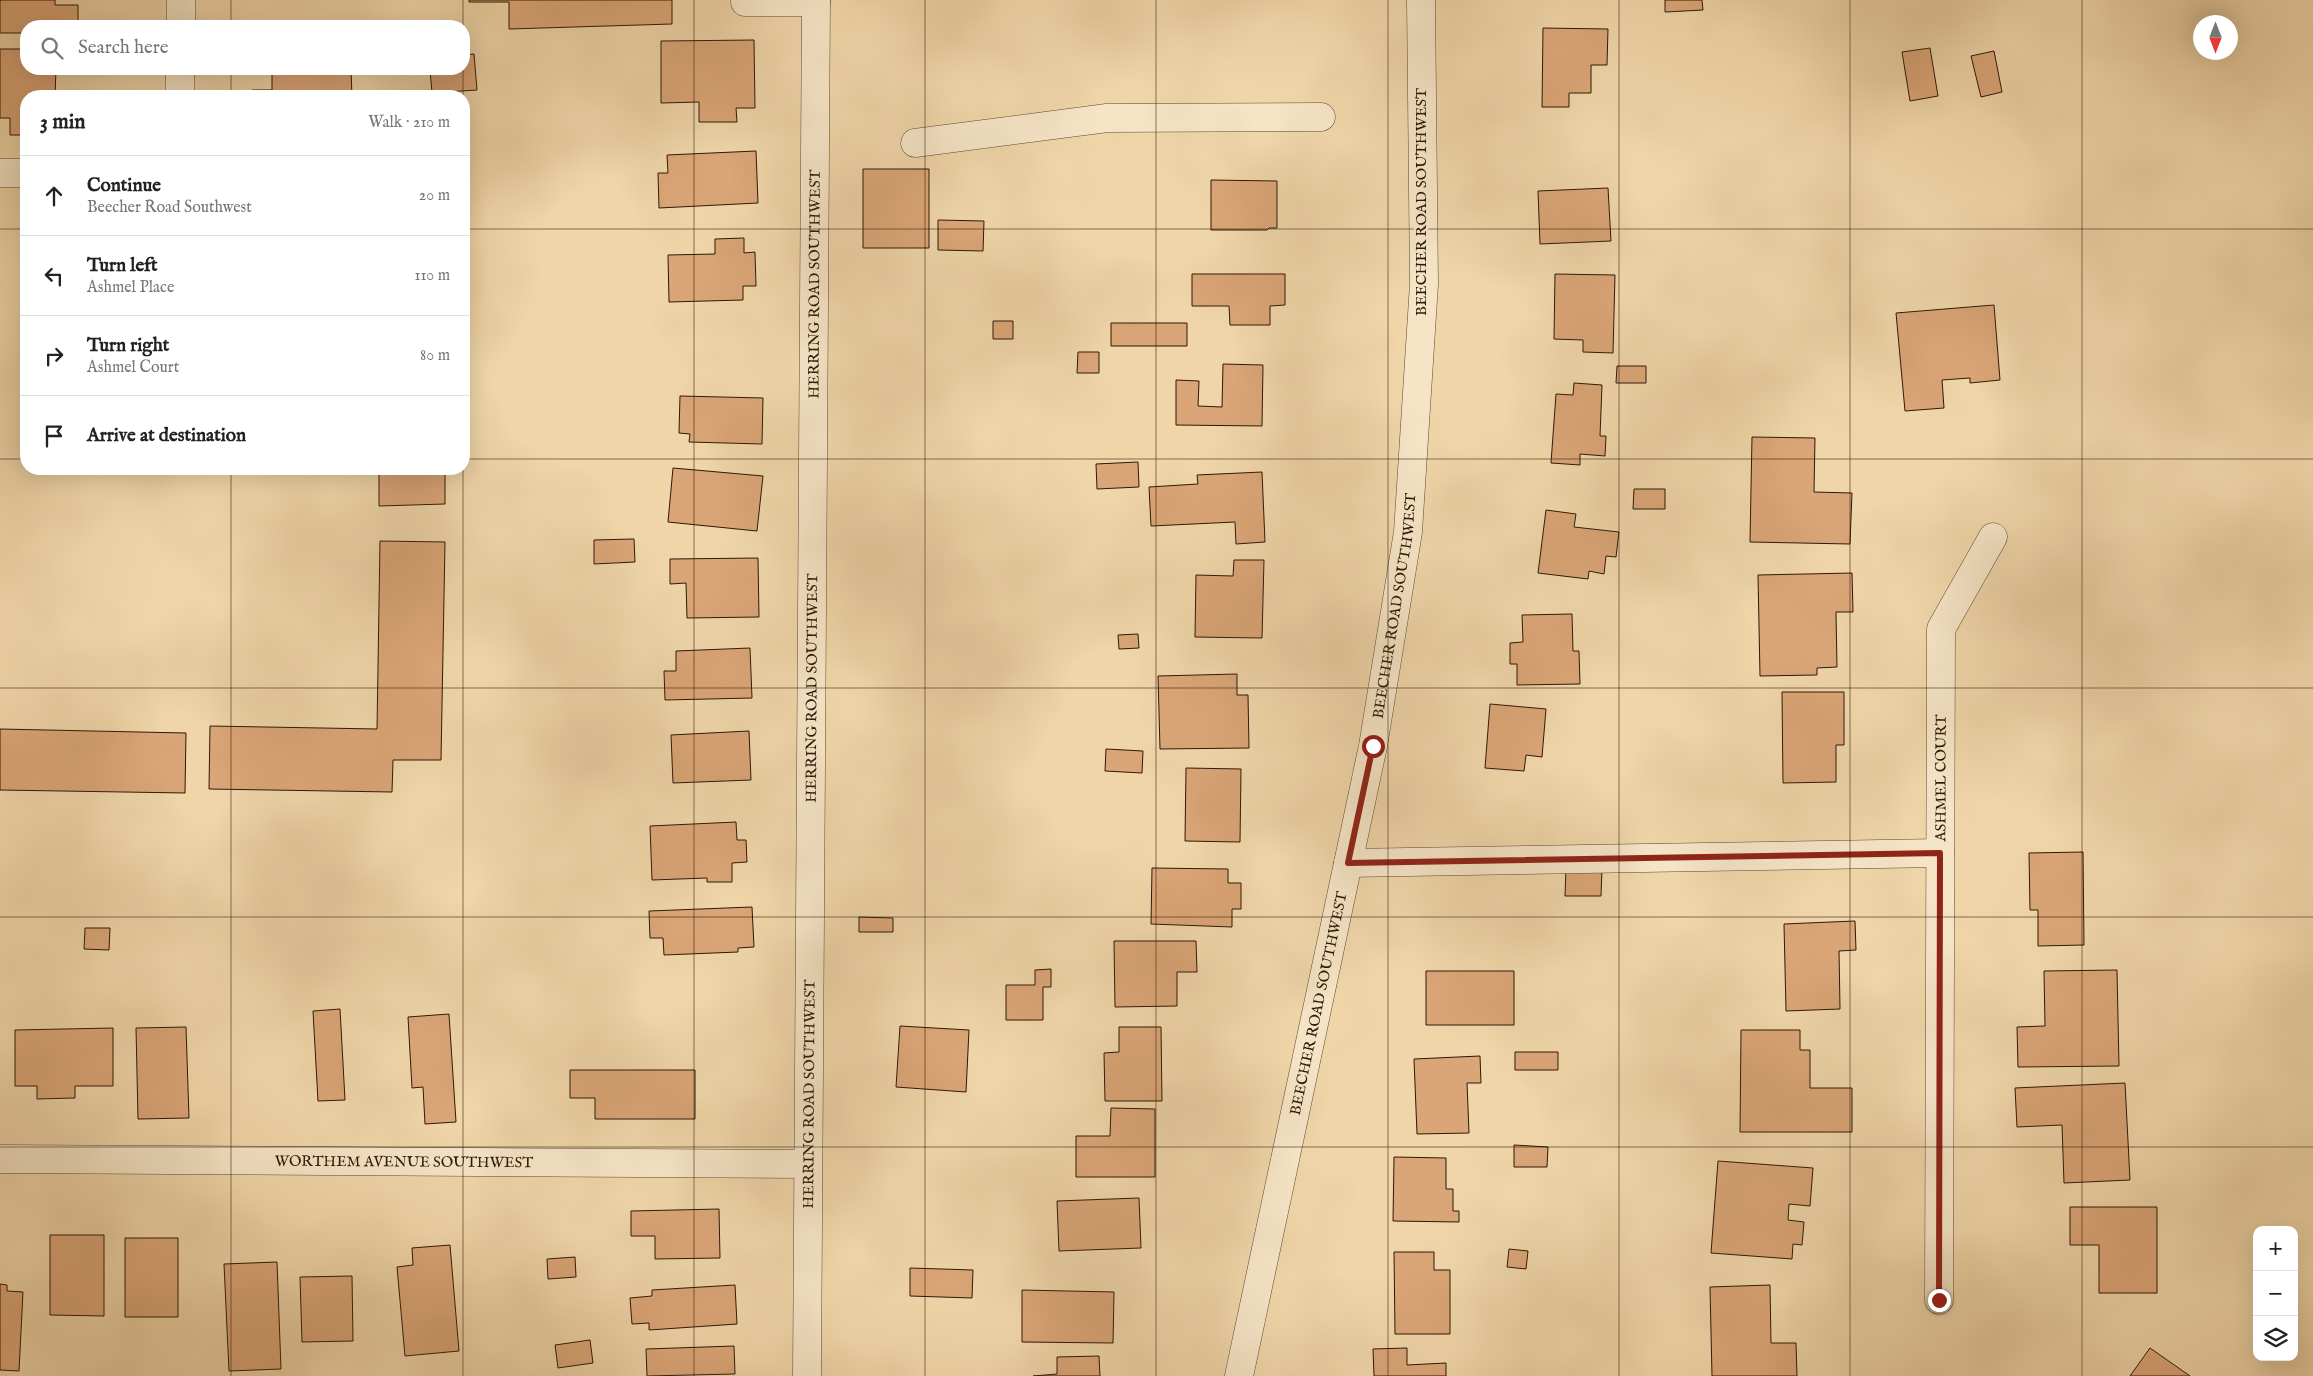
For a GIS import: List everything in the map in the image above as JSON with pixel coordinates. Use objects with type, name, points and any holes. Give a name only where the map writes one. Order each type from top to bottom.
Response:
[{"type":"street","points":[[181,0],[181,20]]},
{"type":"street","name":"BEECHER ROAD SOUTHWEST","points":[[1239,1376],[1373,746],[1408,532],[1424,284],[1421,0]]},
{"type":"street","points":[[745,2],[816,1]]},
{"type":"street","name":"HERRING ROAD SOUTHWEST","points":[[807,1376],[816,1]]},
{"type":"street","points":[[180,75],[180,90]]},
{"type":"street","points":[[915,143],[1106,118],[1321,117]]},
{"type":"street","points":[[0,173],[20,173]]},
{"type":"street","name":"ASHMEL COURT","points":[[1939,1300],[1941,629],[1993,537]]},
{"type":"street","points":[[1348,863],[1940,853]]},
{"type":"street","name":"WORTHEM AVENUE SOUTHWEST","points":[[0,1159],[808,1164]]},
{"type":"building","points":[[0,0],[55,0],[55,5],[78,5],[78,20],[20,20],[20,33],[0,33]]},
{"type":"building","points":[[469,0],[672,0],[672,24],[509,29],[509,2],[469,2]]},
{"type":"building","points":[[1665,0],[1702,0],[1703,10],[1665,12]]},
{"type":"building","points":[[1543,28],[1608,29],[1607,65],[1591,65],[1591,93],[1569,93],[1569,107],[1542,107]]},
{"type":"building","points":[[754,40],[755,108],[736,108],[737,122],[699,122],[699,102],[661,103],[661,41]]},
{"type":"building","points":[[1930,48],[1938,96],[1910,101],[1902,52]]},
{"type":"building","points":[[0,49],[20,49],[20,75],[56,75],[55,90],[20,90],[20,135],[10,135],[10,118],[0,118]]},
{"type":"building","points":[[1994,51],[2002,92],[1981,97],[1971,56]]},
{"type":"building","points":[[470,54],[474,54],[477,90],[432,90],[430,75],[470,75]]},
{"type":"building","points":[[272,75],[351,75],[352,90],[272,90]]},
{"type":"building","points":[[756,151],[758,203],[659,208],[658,173],[668,173],[667,155]]},
{"type":"building","points":[[863,169],[929,169],[929,248],[863,248]]},
{"type":"building","points":[[1211,180],[1277,181],[1277,228],[1269,228],[1267,230],[1211,230]]},
{"type":"building","points":[[1608,188],[1611,241],[1540,244],[1538,191]]},
{"type":"building","points":[[938,220],[984,221],[983,251],[938,250]]},
{"type":"building","points":[[744,238],[744,253],[755,252],[756,286],[743,286],[743,300],[669,302],[668,255],[715,254],[715,239]]},
{"type":"building","points":[[1192,274],[1285,274],[1285,305],[1270,306],[1270,325],[1230,325],[1229,306],[1192,306]]},
{"type":"building","points":[[1555,274],[1615,275],[1613,353],[1583,352],[1583,340],[1554,339]]},
{"type":"building","points":[[1994,305],[2000,380],[1970,383],[1970,378],[1942,380],[1944,408],[1905,411],[1896,313]]},
{"type":"building","points":[[993,321],[1013,321],[1013,339],[993,339]]},
{"type":"building","points":[[1111,323],[1187,323],[1187,346],[1111,346]]},
{"type":"building","points":[[1078,352],[1099,352],[1099,373],[1077,373]]},
{"type":"building","points":[[1223,364],[1263,365],[1262,426],[1176,425],[1176,380],[1199,381],[1198,406],[1222,407]]},
{"type":"building","points":[[1617,366],[1646,366],[1646,383],[1616,383]]},
{"type":"building","points":[[1574,383],[1602,385],[1600,436],[1606,436],[1605,456],[1580,454],[1580,465],[1551,463],[1556,394],[1573,395]]},
{"type":"building","points":[[680,396],[763,398],[762,444],[689,442],[690,434],[679,433]]},
{"type":"building","points":[[1752,437],[1815,438],[1814,492],[1852,493],[1850,544],[1750,542]]},
{"type":"building","points":[[1138,462],[1139,487],[1097,489],[1096,464]]},
{"type":"building","points":[[673,468],[763,476],[757,531],[668,522]]},
{"type":"building","points":[[1262,472],[1265,542],[1236,544],[1235,522],[1151,526],[1149,487],[1198,484],[1197,475]]},
{"type":"building","points":[[379,475],[445,475],[445,504],[379,506]]},
{"type":"building","points":[[1634,489],[1665,489],[1665,509],[1633,509]]},
{"type":"building","points":[[1546,510],[1576,514],[1574,527],[1619,532],[1616,557],[1606,556],[1604,574],[1589,571],[1588,579],[1538,573]]},
{"type":"building","points":[[634,539],[635,562],[594,564],[594,540]]},
{"type":"building","points":[[380,541],[445,542],[441,760],[393,760],[392,792],[209,789],[210,726],[377,729]]},
{"type":"building","points":[[758,558],[759,617],[687,618],[686,583],[670,584],[670,559]]},
{"type":"building","points":[[1234,560],[1264,560],[1262,638],[1195,637],[1196,575],[1233,576]]},
{"type":"building","points":[[1852,573],[1853,612],[1836,612],[1837,667],[1817,668],[1817,675],[1760,676],[1758,575]]},
{"type":"building","points":[[1572,614],[1573,651],[1579,651],[1580,684],[1517,685],[1517,664],[1510,664],[1510,643],[1523,642],[1522,615]]},
{"type":"building","points":[[1138,634],[1139,648],[1119,649],[1118,635]]},
{"type":"building","points":[[750,648],[752,698],[665,700],[664,671],[676,671],[676,651]]},
{"type":"building","points":[[1237,674],[1237,695],[1248,695],[1249,748],[1160,749],[1158,676]]},
{"type":"building","points":[[1782,692],[1844,692],[1844,745],[1836,745],[1836,782],[1783,783]]},
{"type":"building","points":[[1490,704],[1546,709],[1542,757],[1526,755],[1524,771],[1485,768]]},
{"type":"building","points":[[0,729],[186,733],[185,793],[0,790]]},
{"type":"building","points":[[749,731],[751,780],[673,783],[671,735]]},
{"type":"building","points":[[1106,749],[1143,751],[1142,773],[1105,771]]},
{"type":"building","points":[[1186,768],[1241,769],[1240,842],[1185,841]]},
{"type":"building","points":[[736,822],[737,840],[746,840],[747,862],[732,863],[732,882],[707,882],[707,878],[652,880],[650,826]]},
{"type":"building","points":[[2083,852],[2084,945],[2038,946],[2038,910],[2030,910],[2029,853]]},
{"type":"building","points":[[1152,868],[1228,869],[1228,883],[1241,883],[1241,909],[1232,909],[1232,927],[1151,924]]},
{"type":"building","points":[[1566,868],[1602,868],[1601,896],[1565,896]]},
{"type":"building","points":[[752,907],[754,947],[738,948],[738,952],[664,955],[663,938],[650,938],[649,911]]},
{"type":"building","points":[[859,917],[893,918],[893,932],[859,932]]},
{"type":"building","points":[[1855,921],[1856,950],[1839,951],[1840,1009],[1786,1011],[1784,924]]},
{"type":"building","points":[[85,928],[110,928],[109,950],[84,949]]},
{"type":"building","points":[[1114,941],[1196,941],[1197,972],[1177,972],[1177,1006],[1115,1007]]},
{"type":"building","points":[[1051,969],[1051,987],[1043,987],[1043,1020],[1006,1020],[1006,985],[1035,985],[1035,970]]},
{"type":"building","points":[[2117,970],[2119,1066],[2018,1067],[2017,1027],[2045,1026],[2044,971]]},
{"type":"building","points":[[1426,971],[1514,971],[1514,1025],[1426,1025]]},
{"type":"building","points":[[340,1009],[345,1100],[318,1101],[313,1011]]},
{"type":"building","points":[[449,1014],[456,1122],[425,1124],[423,1087],[412,1088],[408,1017]]},
{"type":"building","points":[[900,1026],[969,1030],[966,1092],[896,1087]]},
{"type":"building","points":[[186,1027],[189,1118],[138,1119],[136,1028]]},
{"type":"building","points":[[1119,1027],[1161,1027],[1162,1101],[1105,1101],[1104,1053],[1119,1052]]},
{"type":"building","points":[[113,1028],[113,1086],[75,1086],[75,1098],[37,1099],[37,1086],[15,1086],[15,1030]]},
{"type":"building","points":[[1741,1030],[1800,1030],[1800,1050],[1810,1050],[1810,1088],[1852,1088],[1852,1132],[1740,1132]]},
{"type":"building","points":[[1515,1052],[1558,1052],[1558,1070],[1515,1070]]},
{"type":"building","points":[[1480,1056],[1481,1083],[1467,1083],[1469,1133],[1417,1134],[1414,1059]]},
{"type":"building","points":[[570,1070],[695,1070],[695,1119],[595,1119],[595,1098],[570,1098]]},
{"type":"building","points":[[2125,1083],[2130,1180],[2064,1183],[2062,1125],[2017,1127],[2015,1088]]},
{"type":"building","points":[[1111,1108],[1155,1109],[1155,1177],[1076,1177],[1076,1136],[1110,1136]]},
{"type":"building","points":[[1514,1145],[1548,1147],[1547,1167],[1514,1167]]},
{"type":"building","points":[[1394,1157],[1446,1158],[1446,1189],[1453,1189],[1453,1211],[1459,1211],[1459,1222],[1393,1221]]},
{"type":"building","points":[[1718,1161],[1813,1168],[1810,1206],[1789,1204],[1788,1220],[1804,1222],[1802,1245],[1793,1244],[1792,1259],[1711,1253]]},
{"type":"building","points":[[1139,1198],[1141,1248],[1059,1251],[1057,1201]]},
{"type":"building","points":[[2070,1207],[2157,1207],[2157,1293],[2099,1293],[2099,1245],[2070,1245]]},
{"type":"building","points":[[719,1209],[720,1258],[655,1259],[655,1236],[631,1236],[631,1211]]},
{"type":"building","points":[[50,1235],[104,1235],[104,1316],[50,1315]]},
{"type":"building","points":[[125,1238],[178,1238],[178,1317],[125,1317]]},
{"type":"building","points":[[450,1245],[459,1351],[405,1356],[397,1267],[413,1265],[412,1248]]},
{"type":"building","points":[[1509,1249],[1528,1251],[1526,1269],[1507,1267]]},
{"type":"building","points":[[1394,1252],[1434,1252],[1434,1270],[1450,1270],[1450,1334],[1395,1334]]},
{"type":"building","points":[[575,1257],[576,1277],[548,1279],[547,1259]]},
{"type":"building","points":[[277,1262],[281,1369],[229,1371],[224,1264]]},
{"type":"building","points":[[910,1268],[973,1270],[972,1298],[910,1296]]},
{"type":"building","points":[[352,1276],[353,1341],[302,1342],[300,1277]]},
{"type":"building","points":[[0,1284],[7,1285],[7,1291],[23,1292],[19,1371],[0,1370]]},
{"type":"building","points":[[735,1285],[737,1324],[649,1330],[649,1323],[632,1324],[630,1298],[652,1296],[652,1290]]},
{"type":"building","points":[[1770,1285],[1771,1343],[1796,1343],[1797,1376],[1712,1376],[1710,1287]]},
{"type":"building","points":[[1022,1290],[1114,1292],[1113,1343],[1022,1342]]},
{"type":"building","points":[[590,1340],[593,1363],[558,1368],[555,1345]]},
{"type":"building","points":[[734,1346],[735,1374],[647,1376],[646,1349]]},
{"type":"building","points":[[1407,1348],[1407,1365],[1446,1363],[1446,1376],[1374,1376],[1373,1349]]},
{"type":"building","points":[[2150,1348],[2190,1376],[2130,1376]]},
{"type":"building","points":[[1099,1356],[1100,1376],[1033,1376],[1057,1374],[1057,1357]]},
{"type":"route","points":[[1373,746],[1348,863],[1940,853],[1939,1300]]}]
